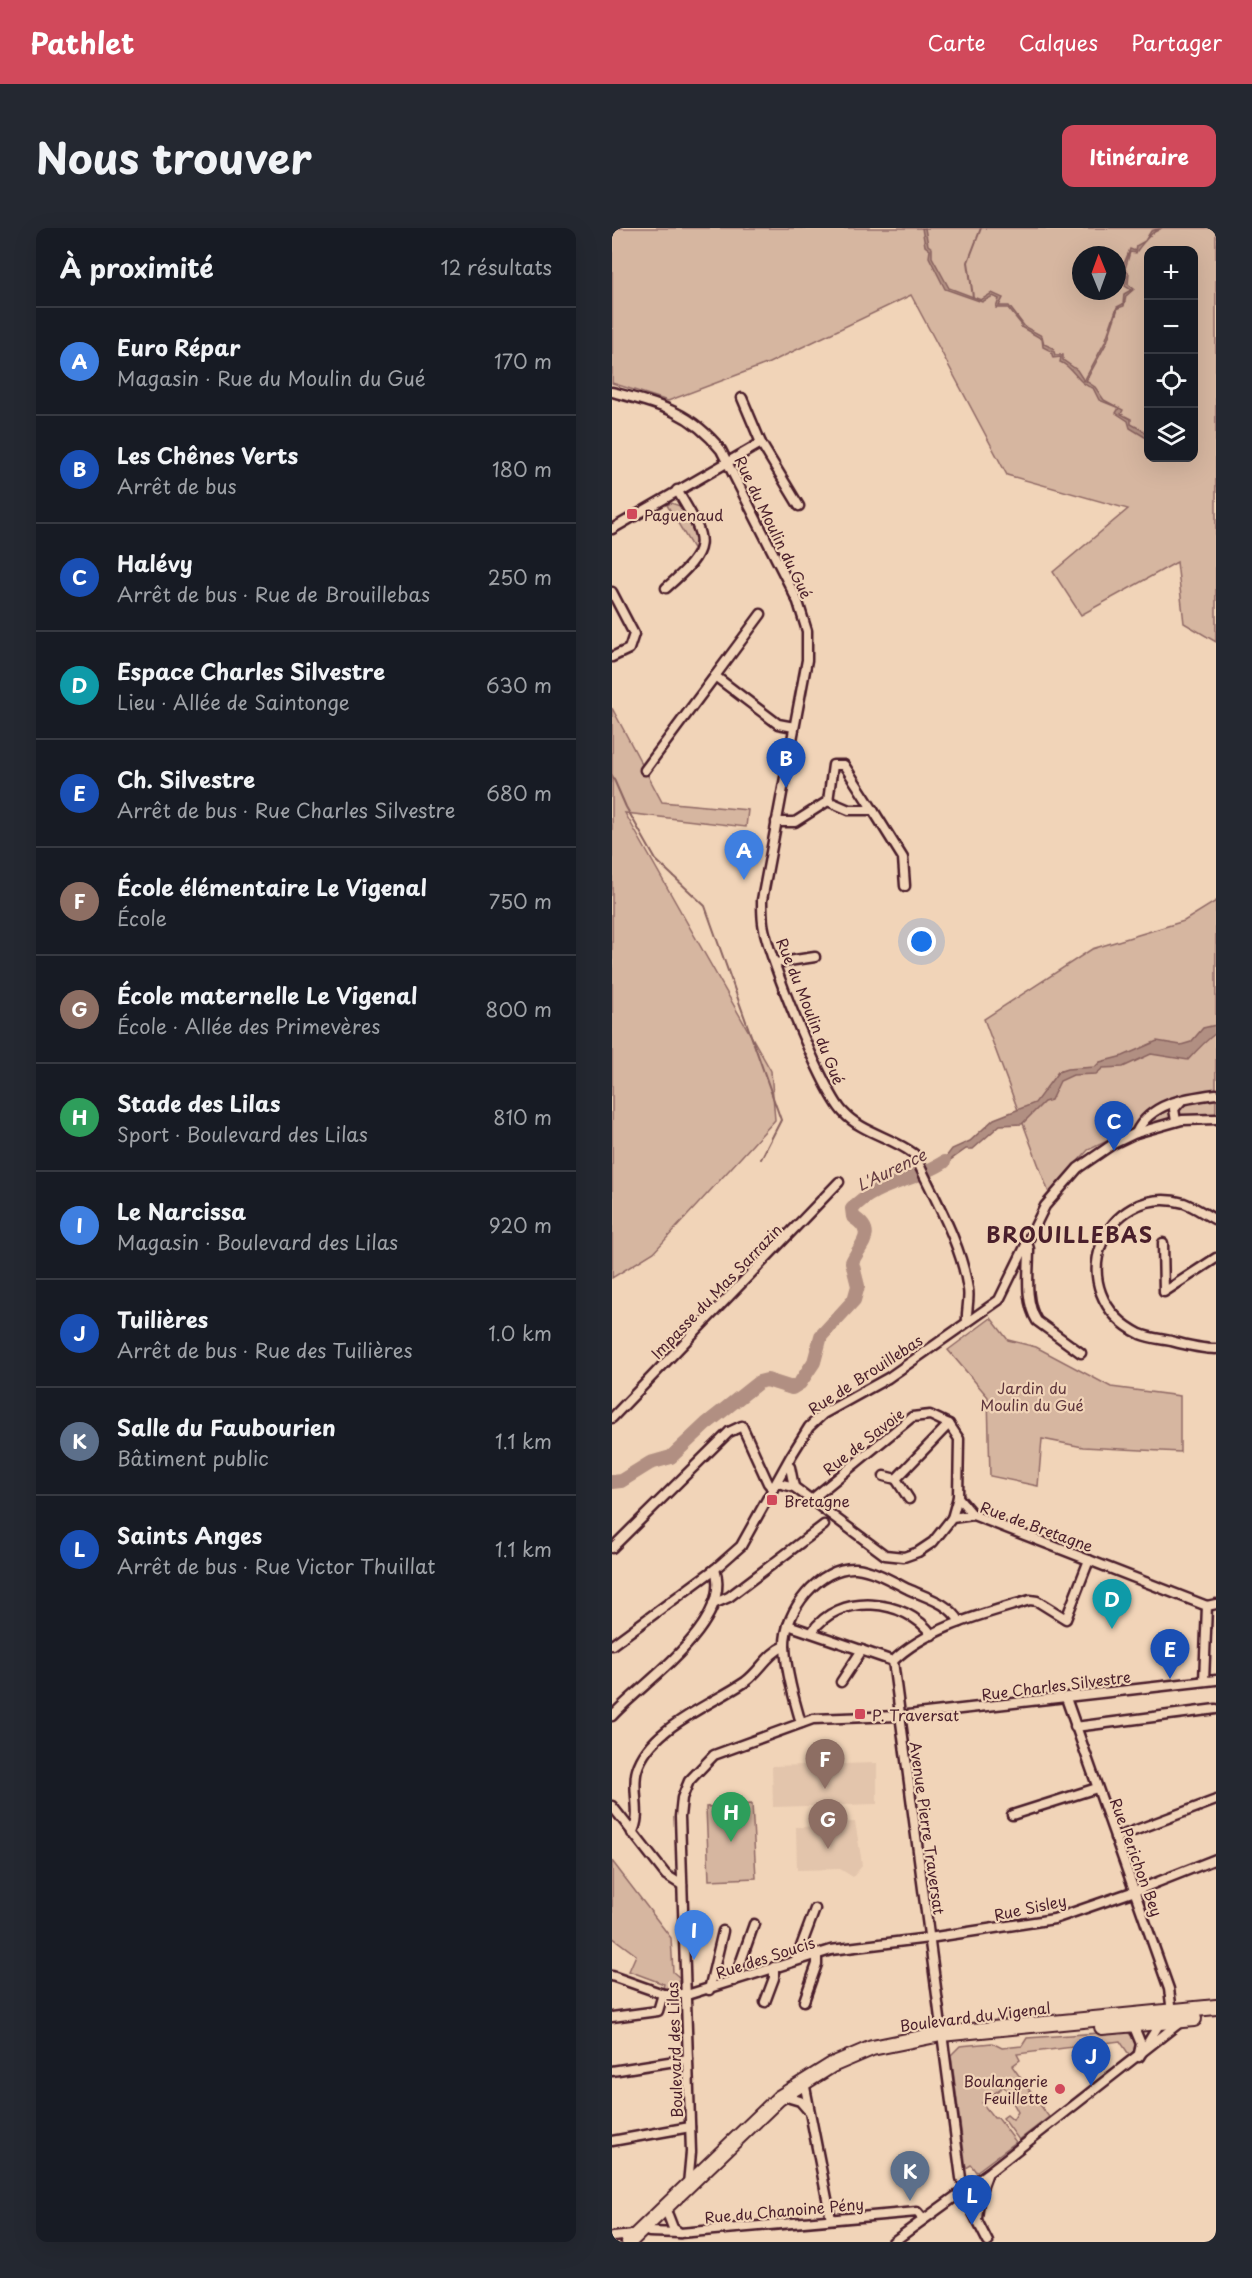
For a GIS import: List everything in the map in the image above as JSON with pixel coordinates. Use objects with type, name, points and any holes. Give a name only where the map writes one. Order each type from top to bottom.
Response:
[{"type":"main road","name":"Boulevard du Vigenal","points":[[638,2238],[668,2215],[763,2120],[790,2098],[805,2087],[874,2055],[941,2038],[1160,2023],[1177,2016],[1216,2007]]},
{"type":"main road","name":"Boulevard du Vigenal","points":[[638,2238],[688,2184],[779,2098],[832,2065],[872,2049],[941,2038],[1177,2016],[1216,2016]]},
{"type":"street","name":"Rue du Moulin du Gué","points":[[612,392],[660,405],[685,416],[706,431],[726,462],[804,620],[808,651],[762,900],[762,922],[775,963],[831,1096],[843,1113],[858,1125],[903,1146],[914,1154],[966,1276],[969,1292],[967,1322]]},
{"type":"street","points":[[742,398],[761,443],[799,506]]},
{"type":"street","points":[[612,529],[761,443]]},
{"type":"street","points":[[666,588],[688,568],[702,542],[701,530],[677,490]]},
{"type":"street","points":[[612,592],[634,634],[629,649],[612,657]]},
{"type":"street","points":[[645,770],[760,614]]},
{"type":"street","points":[[715,676],[778,724],[794,727]]},
{"type":"street","points":[[776,822],[795,822],[828,801],[833,765],[844,765],[903,858],[905,886]]},
{"type":"street","points":[[828,801],[849,810],[873,810]]},
{"type":"street","points":[[775,963],[815,957]]},
{"type":"street","points":[[1136,1133],[1142,1121],[1165,1105],[1183,1098],[1216,1094]]},
{"type":"street","points":[[1176,1122],[1174,1109],[1183,1098]]},
{"type":"street","points":[[1165,1105],[1166,1124]]},
{"type":"street","points":[[1136,1133],[1176,1122],[1216,1119]]},
{"type":"street","name":"Rue de Brouillebas","points":[[612,1645],[715,1569],[741,1546],[809,1427],[823,1414],[888,1378],[999,1300],[1045,1206],[1066,1178],[1093,1156],[1136,1133]]},
{"type":"street","name":"Impasse du Mas Sarrazin","points":[[612,1418],[839,1182]]},
{"type":"street","points":[[1216,1220],[1185,1204],[1165,1201],[1144,1203],[1127,1212],[1112,1225],[1095,1262],[1102,1299],[1112,1314],[1141,1335],[1216,1349]]},
{"type":"street","points":[[1027,1242],[1029,1303],[1032,1314],[1037,1321],[1081,1353]]},
{"type":"street","points":[[1163,1243],[1164,1292],[1216,1258]]},
{"type":"street","name":"Rue de Savoie","points":[[812,1499],[912,1417],[930,1415],[949,1424]]},
{"type":"street","points":[[612,1548],[729,1432],[742,1426],[768,1484],[794,1487],[885,1555],[904,1557],[918,1552],[933,1542],[952,1518],[958,1497],[959,1439],[949,1424],[896,1479]]},
{"type":"street","points":[[787,1465],[790,1467],[794,1487]]},
{"type":"street","points":[[884,1476],[896,1479],[909,1499]]},
{"type":"street","points":[[958,1497],[973,1515]]},
{"type":"street","name":"Rue de Bretagne","points":[[952,1518],[973,1515],[1212,1605]]},
{"type":"street","points":[[713,1604],[729,1597],[824,1526]]},
{"type":"street","points":[[788,1625],[893,1661],[905,1649],[960,1622],[1030,1600],[1037,1601],[1066,1619],[1089,1560]]},
{"type":"street","points":[[801,1723],[785,1646],[788,1625],[804,1594],[830,1574],[856,1568],[872,1572],[953,1610],[960,1622]]},
{"type":"street","points":[[612,1716],[699,1632],[713,1604],[718,1581],[715,1569]]},
{"type":"street","points":[[812,1632],[817,1624],[847,1606],[868,1603],[893,1607],[928,1629],[932,1635]]},
{"type":"street","points":[[1204,1681],[1212,1605]]},
{"type":"street","points":[[632,1833],[636,1821],[637,1769],[647,1749],[659,1736],[746,1681],[776,1650],[785,1646]]},
{"type":"street","points":[[841,1682],[862,1650]]},
{"type":"street","name":"Avenue Pierre Traversat","points":[[893,1661],[961,2178],[966,2188],[966,2199],[988,2242]]},
{"type":"street","name":"Rue Charles Silvestre","points":[[899,1716],[1216,1680]]},
{"type":"street","name":"Rue Perichon Bey","points":[[1066,1698],[1177,2016]]},
{"type":"street","points":[[1075,1727],[1216,1709]]},
{"type":"street","name":"Boulevard des Lilas","points":[[688,2184],[691,2152],[682,1885],[682,1798],[689,1781],[700,1767],[718,1753],[813,1719],[899,1716]]},
{"type":"street","points":[[1012,1815],[1097,1788]]},
{"type":"street","points":[[1115,1838],[1216,1800]]},
{"type":"street","points":[[612,1806],[666,1875],[682,1885]]},
{"type":"street","name":"Rue Sisley","points":[[929,1938],[1054,1919],[1216,1859]]},
{"type":"street","points":[[796,1960],[815,1909]]},
{"type":"street","points":[[734,1981],[754,1924]]},
{"type":"street","points":[[709,1990],[723,1931]]},
{"type":"street","name":"Rue des Soucis","points":[[612,1976],[663,1994],[686,1995],[709,1990],[817,1953],[848,1947],[929,1938]]},
{"type":"street","points":[[804,2001],[817,1964],[817,1953]]},
{"type":"street","points":[[765,2002],[774,1978],[774,1967]]},
{"type":"street","points":[[612,2017],[658,2011],[663,1994]]},
{"type":"street","points":[[893,2242],[1139,2057],[1177,2016]]},
{"type":"street","points":[[1139,2057],[1160,2023]]},
{"type":"street","points":[[1125,2025],[1134,2027],[1138,2034],[1141,2044],[1139,2057]]},
{"type":"street","points":[[612,2071],[688,2059]]},
{"type":"street","points":[[805,2087],[831,2219]]},
{"type":"street","points":[[790,2098],[800,2101],[809,2112]]},
{"type":"street","points":[[612,2141],[690,2127]]},
{"type":"street","points":[[691,2152],[696,2159],[709,2164]]},
{"type":"street","points":[[977,2218],[980,2194],[989,2172]]},
{"type":"street","name":"Rue du Chanoine Pény","points":[[612,2237],[638,2238],[917,2212],[923,2219]]},
{"type":"street","points":[[668,2215],[673,2228],[680,2233]]},
{"type":"street","points":[[905,2232],[909,2242]]},
{"type":"shaded area","points":[[922,228],[925,228],[928,245],[932,248],[932,257],[949,288],[981,300],[992,293],[1003,298],[999,306],[1009,306],[1025,327],[1042,336],[1044,344],[1053,348],[1055,355],[1063,355],[1063,360],[1077,370],[1084,381],[1105,342],[1117,307],[1125,300],[1124,306],[1118,308],[1107,342],[1086,381],[1095,387],[1104,400],[1123,410],[1121,414],[1131,419],[1131,424],[1144,431],[1144,437],[1130,428],[1128,421],[1116,413],[1119,408],[1099,400],[1093,388],[1083,383],[1069,367],[1060,362],[1061,357],[1053,358],[1051,351],[1043,347],[1042,339],[1021,327],[1008,308],[996,308],[999,299],[993,296],[982,302],[945,289],[929,257],[930,250],[925,246]]},
{"type":"shaded area","points":[[1162,228],[1154,232],[1146,240],[1151,231]]},
{"type":"shaded area","points":[[1145,241],[1136,253],[1130,252],[1126,266],[1130,249],[1135,251],[1136,246]]},
{"type":"shaded area","points":[[1126,270],[1129,274],[1128,284],[1134,289],[1126,296],[1126,293],[1131,290],[1126,287]]},
{"type":"shaded area","points":[[1216,1025],[1216,1033],[1188,1060],[1151,1054],[1123,1067],[1103,1068],[1096,1074],[1073,1075],[1060,1081],[1051,1100],[1044,1102],[1022,1124],[1000,1125],[973,1149],[966,1149],[929,1175],[927,1170],[946,1157],[952,1149],[970,1141],[994,1119],[1035,1103],[1058,1072],[1095,1067],[1100,1062],[1123,1056],[1157,1041],[1181,1045],[1191,1042],[1203,1028]]},
{"type":"shaded area","points":[[916,1173],[917,1176],[879,1191],[852,1209],[853,1217],[865,1228],[866,1234],[852,1262],[858,1286],[854,1300],[821,1336],[814,1362],[800,1383],[792,1388],[767,1380],[759,1382],[706,1423],[671,1457],[650,1463],[621,1481],[612,1482],[646,1462],[677,1450],[704,1420],[750,1382],[763,1377],[795,1383],[812,1360],[817,1335],[852,1300],[854,1285],[850,1262],[864,1237],[859,1225],[848,1216],[847,1208],[877,1188]]},
{"type":"shaded area","points":[[877,1763],[877,1804],[773,1807],[772,1766]]},
{"type":"shaded area","points":[[844,1822],[855,1822],[861,1857],[862,1866],[853,1877],[840,1869],[797,1870],[796,1827],[844,1826]]},
{"type":"green space","points":[[612,228],[1216,228],[1216,642],[1184,623],[1177,562],[1081,615],[1053,572],[1128,509],[1007,475],[911,295],[769,363],[668,401],[612,383]]},
{"type":"green space","points":[[671,503],[680,506],[697,534],[694,550],[667,505]]},
{"type":"green space","points":[[612,708],[662,802],[748,810],[746,827],[625,813],[771,1071],[775,1120],[654,1252],[612,1278]]},
{"type":"green space","points":[[1216,901],[1216,1114],[1140,1125],[1088,1150],[1049,1193],[984,1019],[1092,949],[1184,921]]},
{"type":"green space","name":"Jardin du Moulin du Gué","points":[[991,1318],[1008,1340],[1036,1347],[1111,1387],[1180,1396],[1180,1452],[1083,1447],[1042,1439],[1038,1486],[990,1476],[988,1397],[948,1350]]},
{"type":"green space","points":[[752,1804],[756,1878],[709,1880],[706,1807]]},
{"type":"green space","points":[[612,1861],[671,1938],[673,1972],[680,1978],[676,1986],[669,1989],[663,1988],[664,1984],[629,1971],[636,1955],[612,1937]]},
{"type":"green space","points":[[1127,2031],[1136,2041],[1133,2054],[1130,2056],[1120,2041],[1017,2054],[1020,2060],[1012,2066],[1049,2117],[1019,2140],[1003,2118],[1007,2115],[1013,2120],[1018,2112],[1004,2086],[982,2103],[994,2118],[998,2118],[1016,2142],[976,2172],[971,2165],[966,2168],[951,2055],[960,2046],[992,2043],[1002,2048],[1022,2046],[1027,2038]]},
{"type":"waterway","points":[[973,297],[968,262],[981,228]]},
{"type":"waterway","points":[[612,775],[626,807],[656,860],[705,906],[781,1120],[761,1159]]},
{"type":"waterway","name":"L'Aurence","points":[[612,1482],[621,1481],[650,1463],[671,1457],[706,1424],[759,1382],[767,1380],[792,1388],[800,1383],[814,1362],[821,1336],[854,1300],[858,1286],[852,1262],[866,1234],[865,1228],[853,1217],[852,1209],[872,1193],[921,1174],[944,1162]]},
{"type":"place","name":"Paguenaud","points":[[632,514]]},
{"type":"place","name":"Les Chênes Verts","points":[[786,788]]},
{"type":"place","name":"Euro Répar","points":[[744,880]]},
{"type":"place","name":"Halévy","points":[[1114,1151]]},
{"type":"place","name":"Bretagne","points":[[772,1500]]},
{"type":"place","name":"Espace Charles Silvestre","points":[[1112,1629]]},
{"type":"place","name":"Ch. Silvestre","points":[[1170,1679]]},
{"type":"place","name":"P. Traversat","points":[[860,1714]]},
{"type":"place","name":"École élémentaire Le Vigenal","points":[[825,1789]]},
{"type":"place","name":"Stade des Lilas","points":[[731,1842]]},
{"type":"place","name":"École maternelle Le Vigenal","points":[[828,1849]]},
{"type":"place","name":"Le Narcissa","points":[[694,1960]]},
{"type":"place","name":"Tuilières","points":[[1091,2086]]},
{"type":"place","name":"Boulangerie Feuillette","points":[[1060,2089]]},
{"type":"place","name":"Salle du Faubourien","points":[[910,2201]]},
{"type":"place","name":"Saints Anges","points":[[972,2225]]},
{"type":"district","name":"BROUILLEBAS","points":[[1070,1234]]}]
